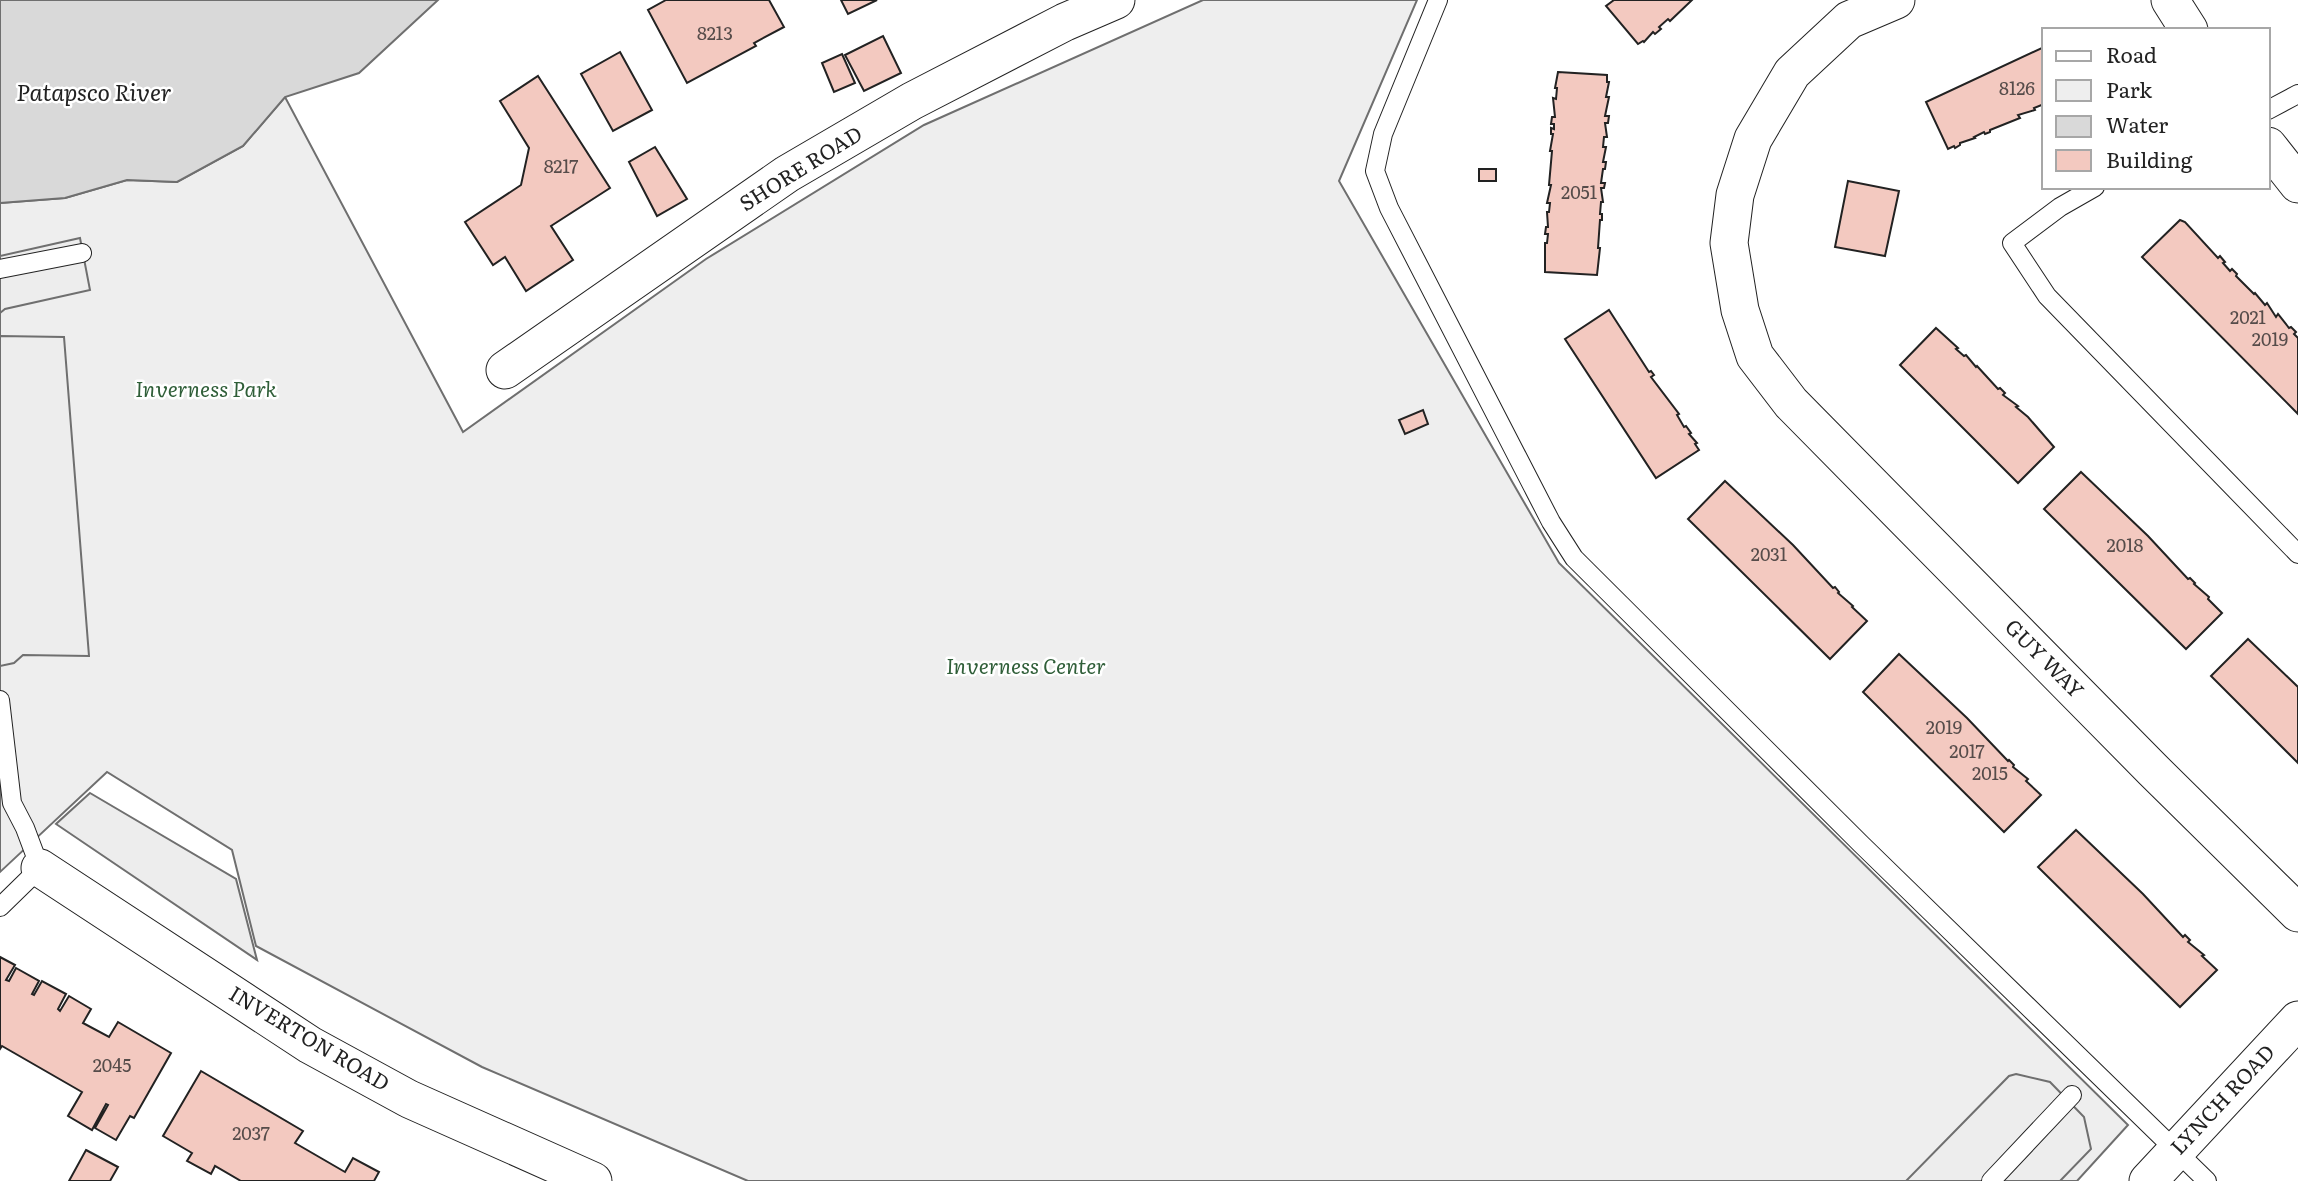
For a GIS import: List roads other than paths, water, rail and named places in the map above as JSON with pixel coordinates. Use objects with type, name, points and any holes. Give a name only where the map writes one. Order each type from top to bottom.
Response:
[{"type":"street","name":"SHORE ROAD","points":[[505,370],[787,174],[912,101],[1065,22],[1116,0]]},
{"type":"street","name":"GUY WAY","points":[[1896,0],[1849,20],[1792,73],[1753,139],[1735,195],[1729,243],[1740,310],[1755,356],[1791,403],[2298,913]]},
{"type":"street","points":[[2170,0],[2188,28]]},
{"type":"street","points":[[2270,149],[2298,184]]},
{"type":"street","name":"INVERTON ROAD","points":[[40,868],[310,1045],[409,1098],[593,1181]]},
{"type":"street","name":"LYNCH ROAD","points":[[2148,1181],[2298,1020]]},
{"type":"lane","points":[[1437,0],[1382,134],[1375,171],[1389,208],[1551,522],[1574,558],[1861,844],[2207,1181]]},
{"type":"lane","points":[[2270,109],[2298,94]]},
{"type":"lane","points":[[2092,189],[2060,207],[2012,243],[2047,296],[2298,554]]},
{"type":"lane","points":[[0,269],[82,253]]},
{"type":"lane","points":[[0,700],[12,803],[40,868],[0,907]]},
{"type":"lane","points":[[1991,1181],[2072,1095]]},
{"type":"water","name":"Patapsco River","points":[[0,0],[438,0],[359,73],[285,97],[243,146],[177,182],[127,180],[65,198],[0,203]]},
{"type":"park label","name":"Inverness Park","points":[[206,390]]},
{"type":"park label","name":"Inverness Center","points":[[1026,667]]}]
